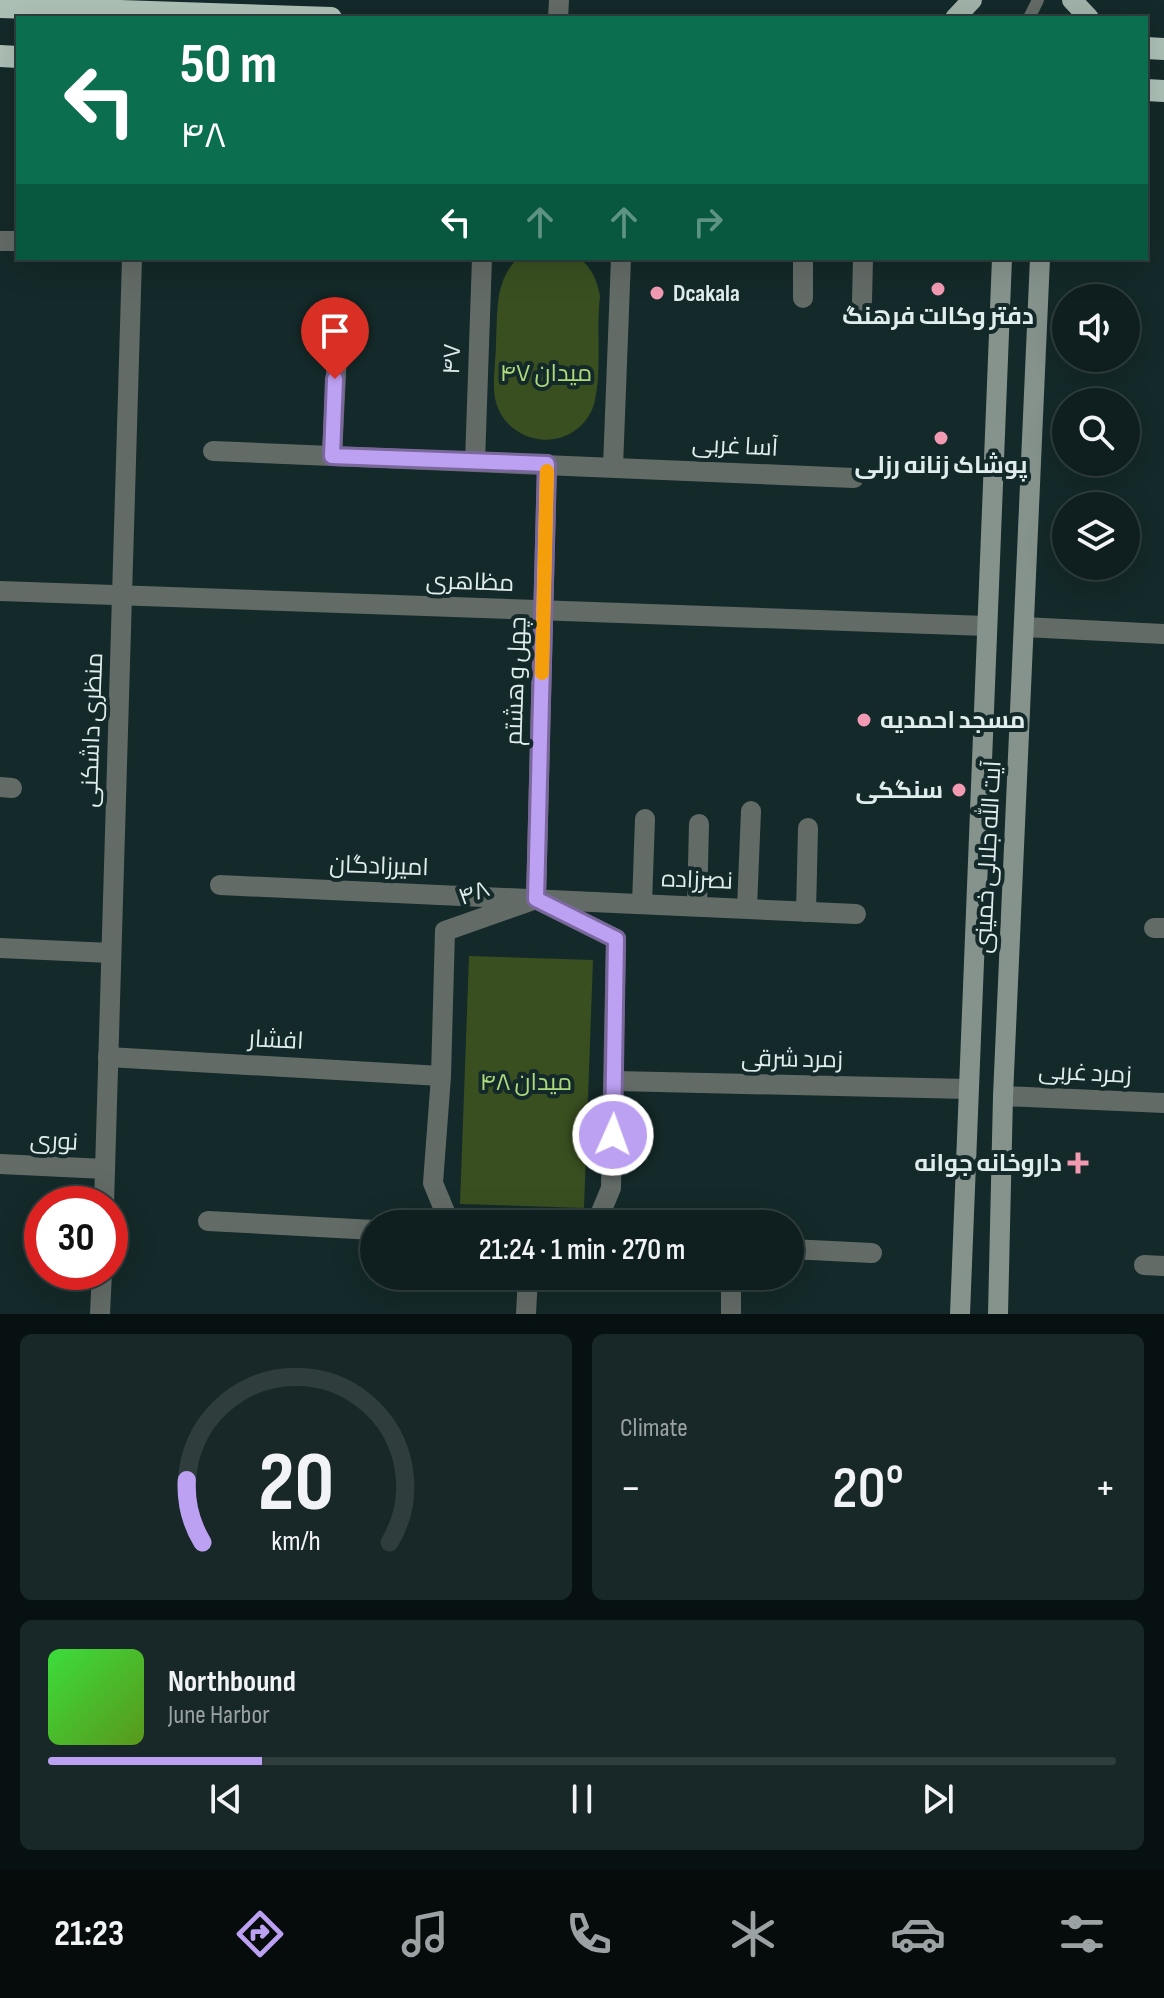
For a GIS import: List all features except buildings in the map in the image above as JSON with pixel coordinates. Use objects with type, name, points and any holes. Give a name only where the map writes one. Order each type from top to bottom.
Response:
[{"type":"highway","points":[[0,7],[144,5],[302,16]]},
{"type":"main road","points":[[957,16],[972,0]]},
{"type":"main road","points":[[1072,0],[1087,16]]},
{"type":"main road","name":"آيت الله جلالى خمينى","points":[[960,1314],[1002,260]]},
{"type":"main road","name":"آيت الله جلالى خمينى","points":[[998,1314],[1003,1096],[1040,260]]},
{"type":"main road","points":[[986,626],[1024,627]]},
{"type":"street","name":"منظری داشکنی","points":[[105,1186],[132,260]]},
{"type":"street","name":"۴۷","points":[[475,462],[482,260]]},
{"type":"street","points":[[613,467],[621,260]]},
{"type":"street","points":[[803,260],[803,298]]},
{"type":"street","points":[[862,301],[863,260]]},
{"type":"street","points":[[332,456],[337,354]]},
{"type":"street","name":"آسا غربی","points":[[213,451],[854,478]]},
{"type":"street","name":"چهل و هشتم","points":[[536,899],[547,464]]},
{"type":"street","name":"مظاهری","points":[[0,591],[986,626]]},
{"type":"street","points":[[1024,627],[1164,634]]},
{"type":"street","points":[[747,908],[751,811]]},
{"type":"street","points":[[642,904],[645,819]]},
{"type":"street","points":[[697,906],[699,824]]},
{"type":"street","points":[[806,912],[808,828]]},
{"type":"street","name":"امیرزادگان","points":[[220,885],[536,899]]},
{"type":"street","points":[[536,899],[616,939],[611,1188],[602,1210]]},
{"type":"street","name":"نصرزاده","points":[[536,899],[856,914]]},
{"type":"street","name":"۴۸","points":[[444,1210],[433,1183],[441,1076],[445,931],[536,899]]},
{"type":"street","points":[[0,948],[111,953]]},
{"type":"street","name":"افشار","points":[[108,1057],[441,1076]]},
{"type":"street","name":"زمرد شرقی","points":[[615,1081],[968,1089]]},
{"type":"street","name":"زمرد غربی","points":[[1003,1096],[1164,1103]]},
{"type":"street","name":"نوری","points":[[0,1164],[105,1169]]},
{"type":"street","points":[[208,1221],[360,1229]]},
{"type":"street","points":[[804,1250],[872,1253]]},
{"type":"street","points":[[100,1314],[101,1290]]},
{"type":"street","points":[[526,1314],[527,1290]]},
{"type":"street","points":[[731,1290],[731,1314]]},
{"type":"green space","name":"میدان ۴۷","points":[[516,260],[581,260],[597,285],[600,296],[598,375],[593,406],[580,426],[565,436],[542,440],[521,434],[498,409],[494,377],[499,298],[510,267]]},
{"type":"green space","name":"میدان ۴۸","points":[[469,956],[593,960],[584,1208],[460,1204]]},
{"type":"slow traffic","points":[[542,673],[547,471]]},
{"type":"place","name":"دفتر وکالت فرهنگ","points":[[938,289]]},
{"type":"place","name":"Dcakala","points":[[657,293]]},
{"type":"place","name":"پوشاک زنانه رزلی","points":[[941,438]]},
{"type":"place","name":"مسجد احمدیه","points":[[864,720]]},
{"type":"place","name":"سنگکی","points":[[959,790]]},
{"type":"place","name":"داروخانه جوانه","points":[[1078,1163]]},
{"type":"route","points":[[335,379],[332,456],[547,464],[536,899],[616,939],[613,1135]]}]
